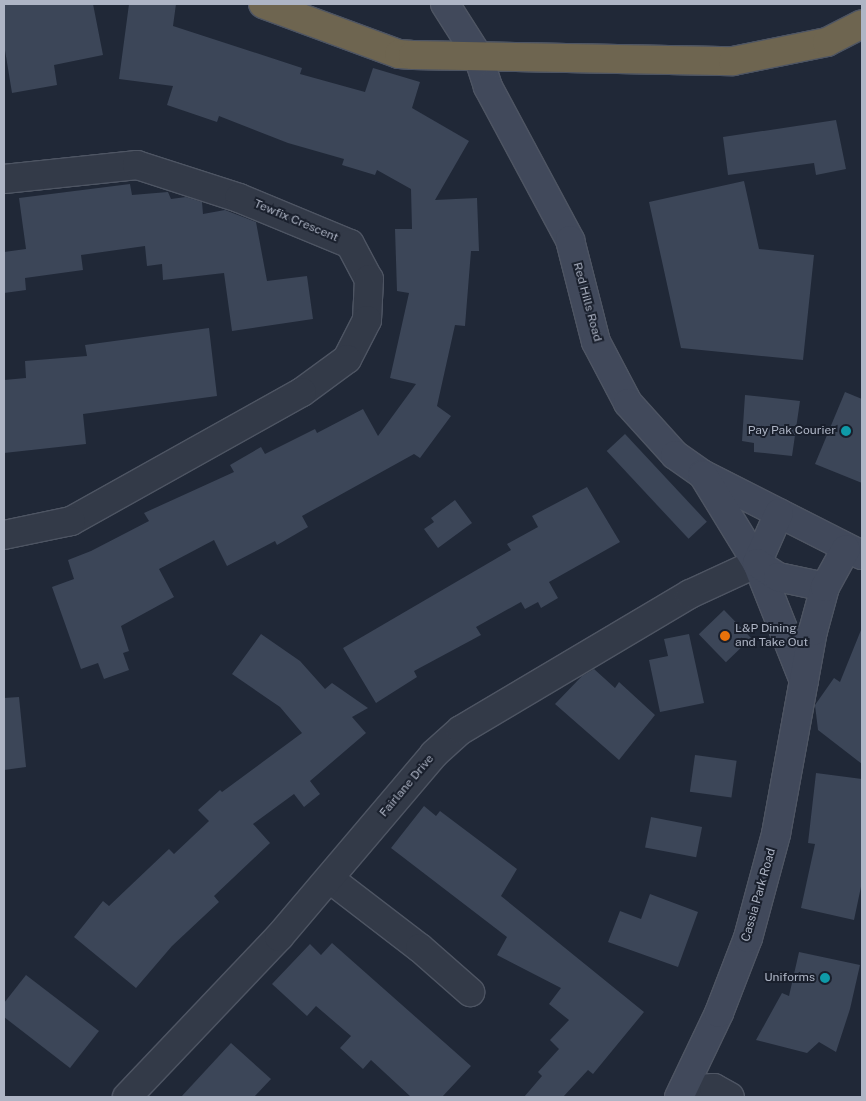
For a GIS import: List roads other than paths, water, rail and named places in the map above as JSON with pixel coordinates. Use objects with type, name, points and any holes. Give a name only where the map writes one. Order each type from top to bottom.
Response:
[{"type":"highway","points":[[264,4],[399,54],[733,61],[827,42],[862,24]]},
{"type":"main road","name":"Red Hills Road","points":[[446,4],[478,56],[488,87],[570,240],[596,342],[628,402],[675,455],[702,474],[854,552]]},
{"type":"main road","points":[[702,474],[757,563],[804,682]]},
{"type":"main road","points":[[757,563],[779,513]]},
{"type":"main road","name":"Cassia Park Road","points":[[682,1094],[748,938],[776,834],[813,631],[825,587],[854,552]]},
{"type":"main road","points":[[757,563],[778,577],[825,587]]},
{"type":"street","name":"Tewfix Crescent","points":[[4,179],[137,165],[239,198],[350,244],[370,279],[367,320],[347,359],[302,392],[70,521],[4,535]]},
{"type":"street","name":"Fairlane Drive","points":[[127,1097],[330,879],[434,754],[462,730],[690,594],[757,563]]},
{"type":"street","points":[[330,879],[420,948],[470,992]]},
{"type":"street","points":[[682,1094],[714,1088],[730,1097]]},
{"type":"place","name":"Pay Pak Courier","points":[[846,431]]},
{"type":"place","name":"L&P Dining and Take Out","points":[[725,636]]},
{"type":"place","name":"Uniforms","points":[[825,978]]}]
